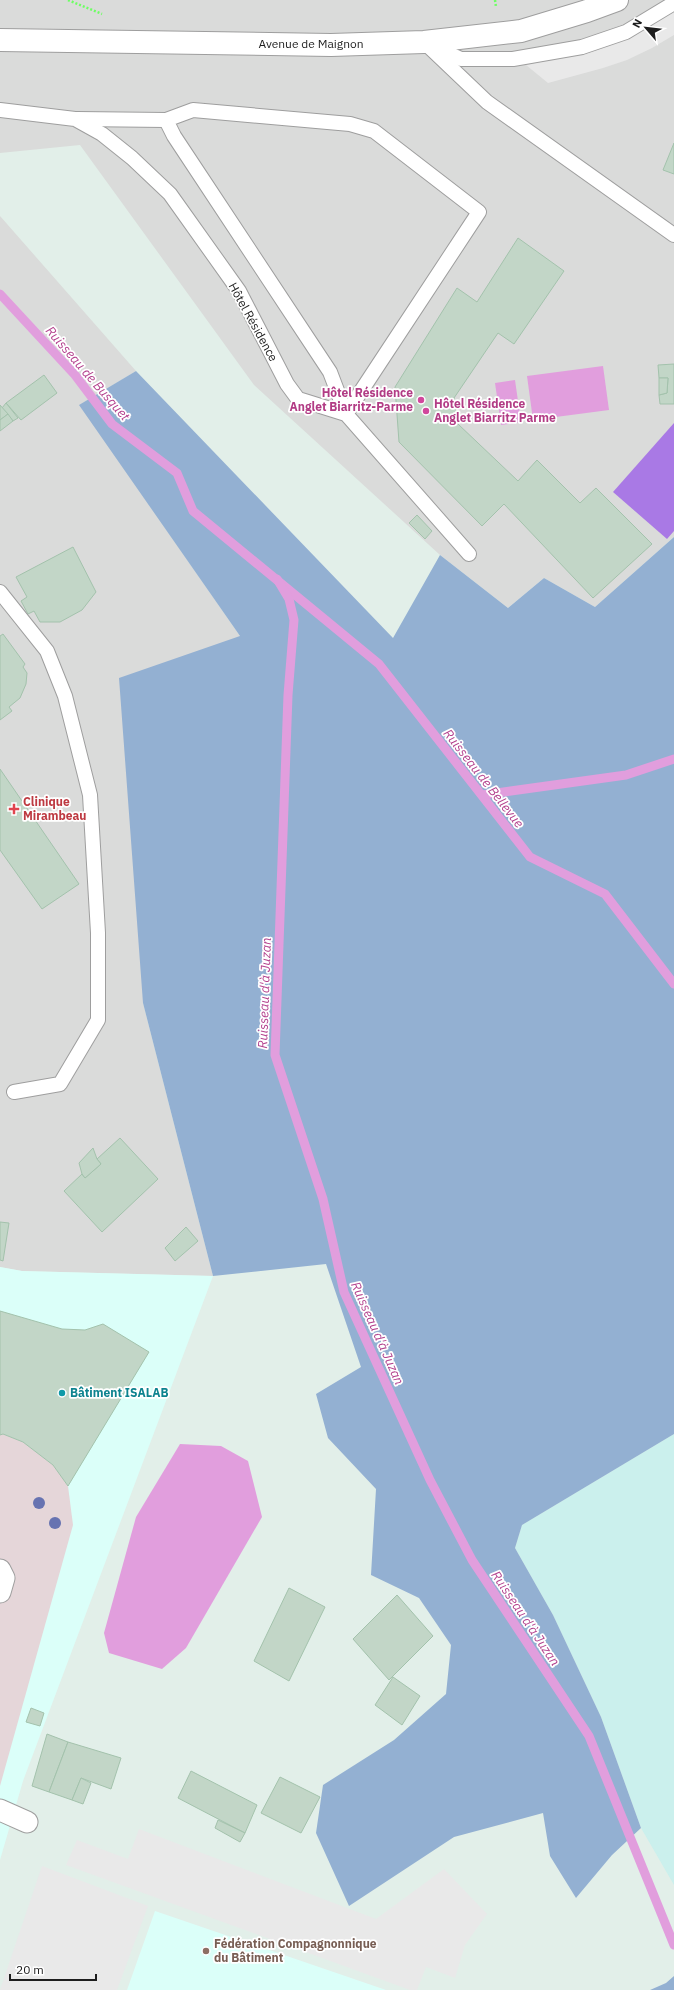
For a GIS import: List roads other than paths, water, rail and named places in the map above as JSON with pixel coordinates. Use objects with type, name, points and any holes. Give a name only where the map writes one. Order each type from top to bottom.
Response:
[{"type":"street","name":"Avenue de Maignon","points":[[0,40],[331,45],[424,42],[521,31],[587,11],[617,0]]},
{"type":"street","points":[[0,1570],[4,1578],[0,1592]]},
{"type":"street","points":[[0,1810],[27,1822]]},
{"type":"lane","points":[[424,42],[461,59],[513,59],[582,47],[626,32],[674,3]]},
{"type":"lane","points":[[424,42],[487,102],[674,235]]},
{"type":"lane","name":"Hôtel Résidence","points":[[0,110],[75,119],[102,134],[132,158],[170,194],[238,291],[287,384],[298,399],[346,414]]},
{"type":"lane","points":[[75,119],[166,120],[193,110],[350,124],[374,131],[479,212],[346,414]]},
{"type":"lane","points":[[166,120],[178,142],[330,372],[346,414],[469,554]]},
{"type":"lane","points":[[0,592],[47,651],[65,696],[90,795],[98,933],[98,1020],[60,1084],[14,1092]]},
{"type":"waterway","name":"Ruisseau de Bellevue","points":[[0,294],[75,375],[112,424],[177,473],[193,511],[379,664],[530,857],[605,894],[674,984]]},
{"type":"waterway","name":"Ruisseau d'à Juzan","points":[[277,579],[289,599],[294,620],[288,695],[275,1055],[323,1199],[344,1292],[430,1480],[472,1560],[589,1736],[674,1945]]},
{"type":"waterway","points":[[482,795],[626,775],[674,759]]},
{"type":"place","name":"Hôtel Résidence Anglet Biarritz-Parme","points":[[421,400]]},
{"type":"place","name":"Hôtel Résidence Anglet Biarritz Parme","points":[[426,411]]},
{"type":"place","name":"Clinique Mirambeau","points":[[14,809]]},
{"type":"place","name":"Bâtiment ISALAB","points":[[62,1393]]},
{"type":"place","name":"Fédération Compagnonnique du Bâtiment","points":[[206,1951]]},
{"type":"water label","name":"Ruisseau de Busquet","points":[[88,373]]}]
